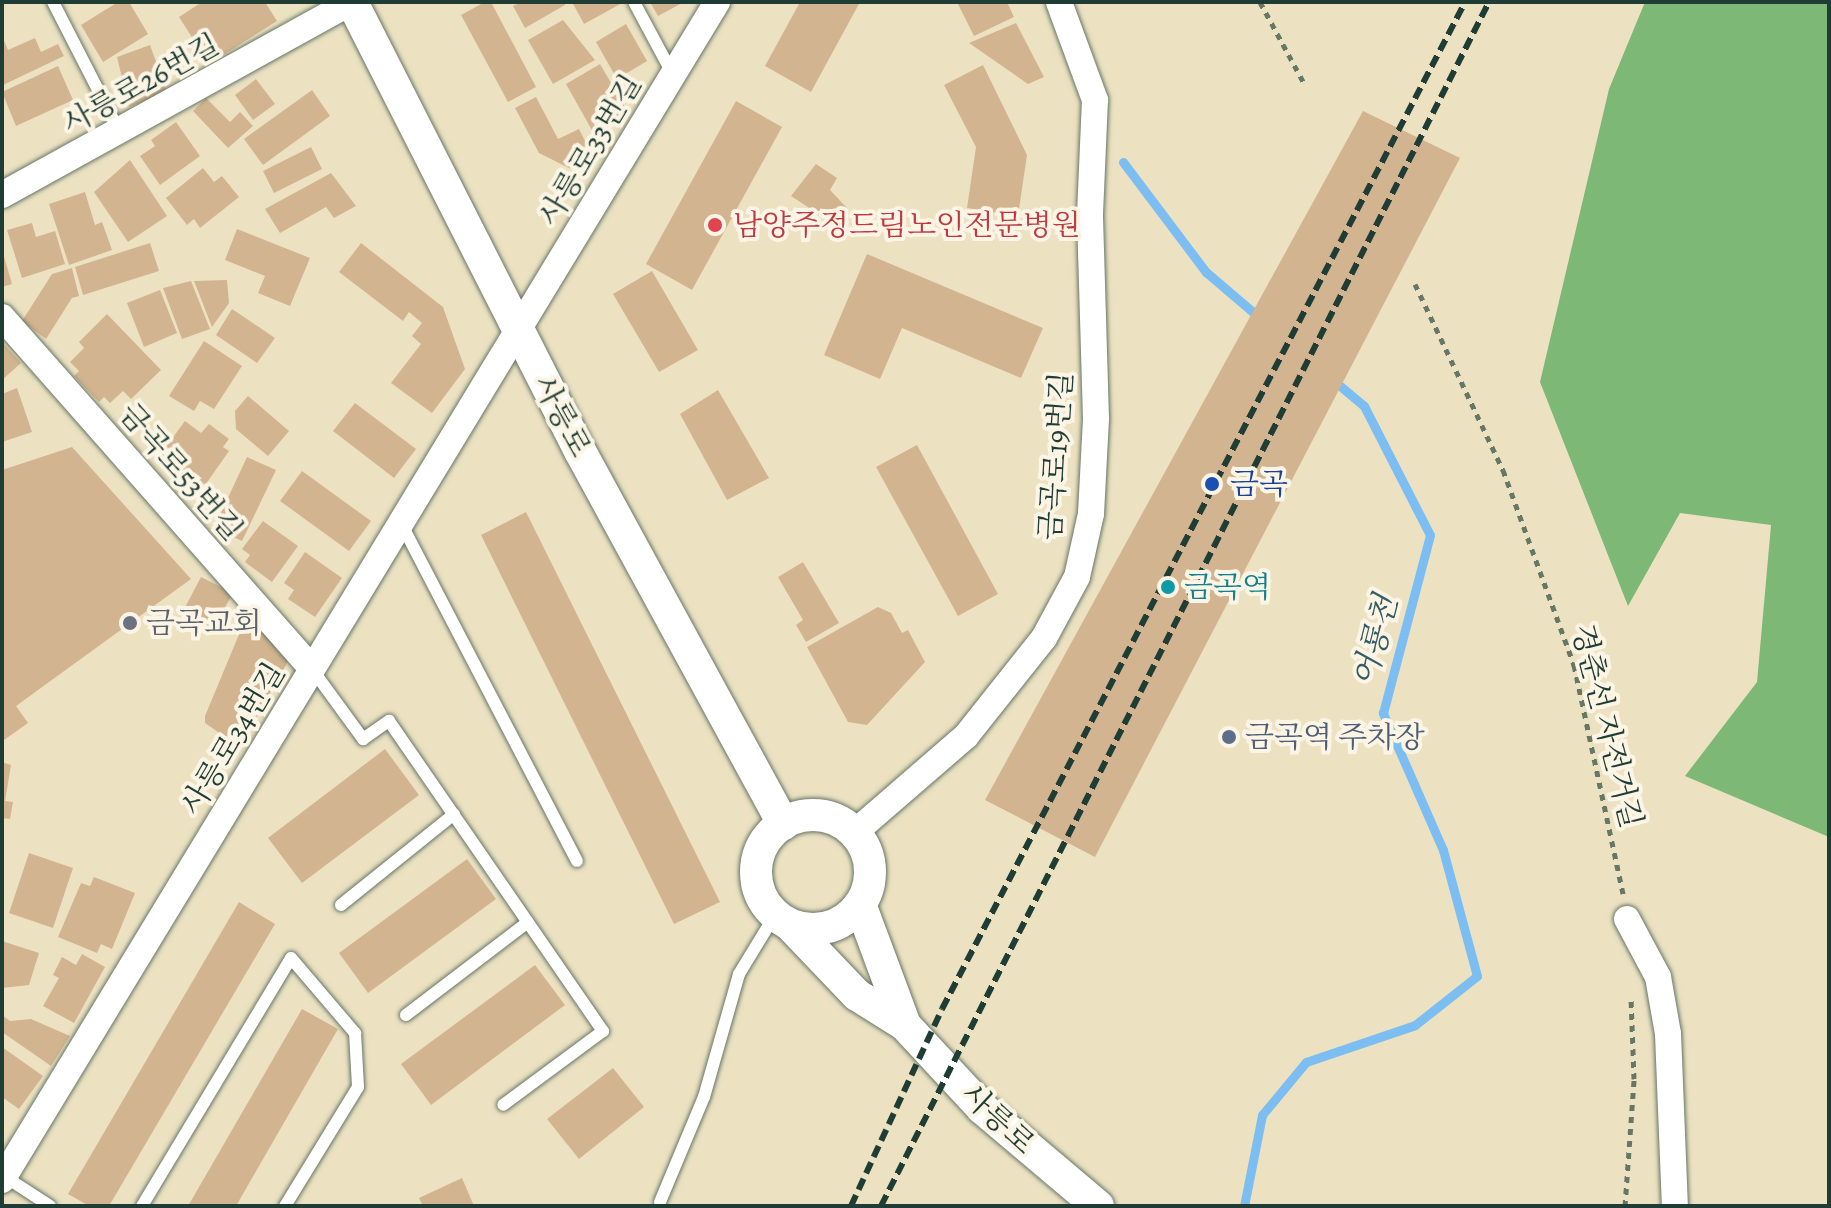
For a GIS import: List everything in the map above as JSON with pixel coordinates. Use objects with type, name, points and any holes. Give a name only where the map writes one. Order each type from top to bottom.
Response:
[{"type":"street","name":"사릉로26번길","points":[[2,195],[351,2]]},
{"type":"street","name":"사릉로","points":[[351,2],[518,331],[783,824],[760,851],[756,868],[763,902],[857,995],[905,1025],[982,1108],[1098,1206]]},
{"type":"street","name":"사릉로33번길","points":[[518,331],[717,2]]},
{"type":"street","name":"금곡로19번길","points":[[854,833],[966,736],[1044,638],[1077,577],[1091,514],[1096,419],[1090,214],[1095,100],[1059,2]]},
{"type":"street","name":"금곡로53번길","points":[[2,317],[312,669]]},
{"type":"street","name":"사릉로34번길","points":[[3,1178],[518,331]]},
{"type":"street","points":[[783,824],[820,815],[854,833],[870,868],[860,904],[829,927],[783,920]]},
{"type":"street","name":"사릉로","points":[[860,904],[905,1025]]},
{"type":"street","points":[[1627,919],[1658,977],[1668,1034],[1675,1206]]},
{"type":"lane","points":[[53,2],[120,132]]},
{"type":"lane","points":[[634,2],[673,75]]},
{"type":"lane","points":[[401,523],[577,861]]},
{"type":"lane","points":[[312,669],[363,739],[389,721],[603,1031],[503,1105]]},
{"type":"lane","points":[[341,905],[454,814]]},
{"type":"lane","points":[[660,1202],[704,1097],[739,974],[783,920]]},
{"type":"lane","points":[[406,1015],[528,922]]},
{"type":"lane","points":[[142,1206],[291,958],[355,1033],[358,1087],[285,1206]]},
{"type":"lane","points":[[3,1178],[50,1206]]},
{"type":"path","points":[[1260,2],[1305,85]]},
{"type":"path","name":"경춘선 자전거길","points":[[1415,284],[1503,470],[1574,665],[1627,919]]},
{"type":"path","points":[[1625,1206],[1634,1079],[1630,991]]},
{"type":"green space","points":[[1645,2],[1829,2],[1829,837],[1685,776],[1757,682],[1771,525],[1680,513],[1628,606],[1540,382],[1609,89]]},
{"type":"building","points":[[118,2],[129,2],[148,34],[103,62],[81,25]]},
{"type":"building","points":[[202,2],[265,2],[277,21],[209,64],[179,17]]},
{"type":"building","points":[[491,2],[536,87],[508,102],[461,15]]},
{"type":"building","points":[[521,2],[564,2],[565,5],[525,28],[513,6]]},
{"type":"building","points":[[572,2],[624,2],[584,24]]},
{"type":"building","points":[[650,2],[684,2],[658,16]]},
{"type":"building","points":[[800,2],[860,2],[811,92],[765,66]]},
{"type":"building","points":[[957,2],[1007,2],[1014,17],[974,36]]},
{"type":"building","points":[[563,20],[595,60],[553,84],[528,40]]},
{"type":"building","points":[[1016,23],[1044,77],[1028,84],[969,43]]},
{"type":"building","points":[[626,24],[647,61],[617,79],[596,42]]},
{"type":"building","points":[[2,36],[8,50],[35,38],[41,52],[58,44],[64,56],[3,85]]},
{"type":"building","points":[[150,45],[167,92],[129,107],[117,57]]},
{"type":"building","points":[[600,64],[628,112],[593,132],[566,84]]},
{"type":"building","points":[[983,65],[1027,155],[1018,216],[967,208],[976,147],[944,85]]},
{"type":"building","points":[[58,66],[73,100],[16,126],[2,92]]},
{"type":"building","points":[[256,79],[275,104],[253,120],[235,95]]},
{"type":"building","points":[[312,90],[330,116],[263,165],[244,139]]},
{"type":"building","points":[[536,97],[558,139],[579,129],[594,159],[583,175],[539,153],[515,108]]},
{"type":"building","points":[[206,98],[230,122],[240,112],[253,126],[228,148],[193,111]]},
{"type":"building","points":[[736,101],[782,127],[692,290],[646,264]]},
{"type":"building","name":"금곡역","points":[[1363,111],[1460,158],[1095,857],[985,800]]},
{"type":"building","points":[[176,122],[200,156],[160,185],[140,156],[155,146],[151,140]]},
{"type":"building","points":[[311,147],[322,169],[274,193],[263,171]]},
{"type":"building","points":[[130,160],[167,216],[128,242],[94,192]]},
{"type":"building","points":[[816,164],[837,178],[830,190],[848,209],[837,226],[791,196]]},
{"type":"building","points":[[203,168],[214,182],[222,176],[239,197],[200,228],[194,219],[187,225],[166,198]]},
{"type":"building","points":[[331,173],[356,206],[334,218],[326,207],[280,233],[265,209]]},
{"type":"building","points":[[85,192],[95,225],[102,222],[112,250],[69,265],[49,204]]},
{"type":"building","points":[[32,223],[36,237],[55,231],[65,264],[22,278],[7,230]]},
{"type":"building","points":[[237,229],[310,258],[290,306],[258,293],[265,276],[225,260]]},
{"type":"building","points":[[150,243],[159,271],[83,295],[75,267]]},
{"type":"building","points":[[361,243],[443,307],[465,369],[432,413],[391,383],[421,344],[412,336],[422,323],[409,312],[403,321],[339,272]]},
{"type":"building","points":[[2,254],[12,284],[2,287]]},
{"type":"building","points":[[867,254],[1043,328],[1021,378],[902,328],[880,379],[824,355]]},
{"type":"building","points":[[72,268],[79,296],[72,298],[46,339],[22,321],[52,274]]},
{"type":"building","points":[[652,271],[698,350],[659,372],[613,294]]},
{"type":"building","points":[[227,280],[229,303],[212,327],[194,281]]},
{"type":"building","points":[[191,281],[210,329],[182,339],[163,288]]},
{"type":"building","points":[[160,290],[177,333],[144,347],[127,303]]},
{"type":"building","points":[[232,309],[275,338],[257,363],[216,335]]},
{"type":"building","points":[[107,314],[161,370],[131,399],[123,391],[110,403],[104,397],[99,402],[74,376],[79,371],[70,362],[84,348],[79,342]]},
{"type":"building","points":[[204,341],[242,366],[214,409],[200,401],[194,411],[169,396]]},
{"type":"building","points":[[2,342],[21,363],[2,380]]},
{"type":"building","points":[[17,388],[32,432],[2,442],[2,394]]},
{"type":"building","points":[[718,390],[769,478],[727,500],[680,414]]},
{"type":"building","points":[[248,396],[289,431],[268,456],[236,429],[235,411]]},
{"type":"building","points":[[355,403],[416,449],[394,478],[333,431]]},
{"type":"building","points":[[185,421],[201,433],[209,424],[229,439],[223,447],[229,451],[196,498],[157,459]]},
{"type":"building","points":[[917,445],[998,594],[958,616],[876,467]]},
{"type":"building","points":[[72,447],[191,579],[16,706],[28,723],[4,740],[2,470]]},
{"type":"building","points":[[247,457],[276,470],[242,541],[214,528]]},
{"type":"building","points":[[302,471],[371,521],[349,551],[280,501]]},
{"type":"building","points":[[526,512],[720,902],[674,924],[481,535]]},
{"type":"building","points":[[263,521],[298,546],[272,582],[245,562],[250,555],[242,549]]},
{"type":"building","points":[[305,552],[342,578],[315,617],[288,599],[294,590],[284,583]]},
{"type":"building","points":[[803,562],[839,623],[806,642],[796,625],[803,620],[778,577]]},
{"type":"building","points":[[201,577],[233,593],[212,631],[181,615]]},
{"type":"building","points":[[878,607],[891,613],[902,633],[908,630],[925,662],[867,725],[848,722],[807,647]]},
{"type":"building","points":[[245,620],[279,645],[276,650],[291,656],[244,739],[234,732],[228,739],[205,723],[205,716]]},
{"type":"building","points":[[385,749],[419,795],[302,883],[268,838]]},
{"type":"building","points":[[2,762],[11,765],[5,801],[13,802],[10,819],[2,818]]},
{"type":"building","points":[[29,853],[73,868],[53,928],[9,913]]},
{"type":"building","points":[[467,859],[496,899],[368,993],[339,953]]},
{"type":"building","points":[[94,877],[135,893],[112,949],[101,944],[97,953],[58,937],[81,883],[90,886]]},
{"type":"building","points":[[239,902],[275,924],[109,1206],[89,1206],[68,1194]]},
{"type":"building","points":[[2,941],[39,953],[29,985],[2,988]]},
{"type":"building","points":[[82,954],[105,967],[74,1023],[43,1006],[59,978],[53,975],[62,957],[76,965]]},
{"type":"building","points":[[535,965],[565,1005],[431,1105],[401,1064]]},
{"type":"building","points":[[302,1009],[338,1029],[236,1206],[188,1206]]},
{"type":"building","points":[[2,1015],[10,1021],[31,1019],[70,1036],[51,1066],[2,1032]]},
{"type":"building","points":[[2,1047],[43,1076],[19,1109],[2,1097]]},
{"type":"building","points":[[613,1068],[644,1107],[579,1159],[547,1119]]},
{"type":"building","points":[[462,1178],[474,1206],[423,1206],[419,1198]]},
{"type":"waterway","name":"어룡천","points":[[1123,162],[1206,272],[1261,319]]},
{"type":"waterway","name":"어룡천","points":[[1244,1206],[1262,1115],[1306,1062],[1415,1025],[1477,976],[1443,850],[1383,713],[1430,535],[1364,406],[1333,380]]},
{"type":"railway","points":[[851,1206],[942,1009],[1465,2]]},
{"type":"railway","points":[[881,1206],[1489,2]]},
{"type":"place","name":"남양주정드림노인전문병원","points":[[715,225]]},
{"type":"place","name":"금곡","points":[[1212,484]]},
{"type":"place","name":"금곡역","points":[[1168,587]]},
{"type":"place","name":"금곡교회","points":[[130,623]]},
{"type":"place","name":"금곡역 주차장","points":[[1229,737]]}]
